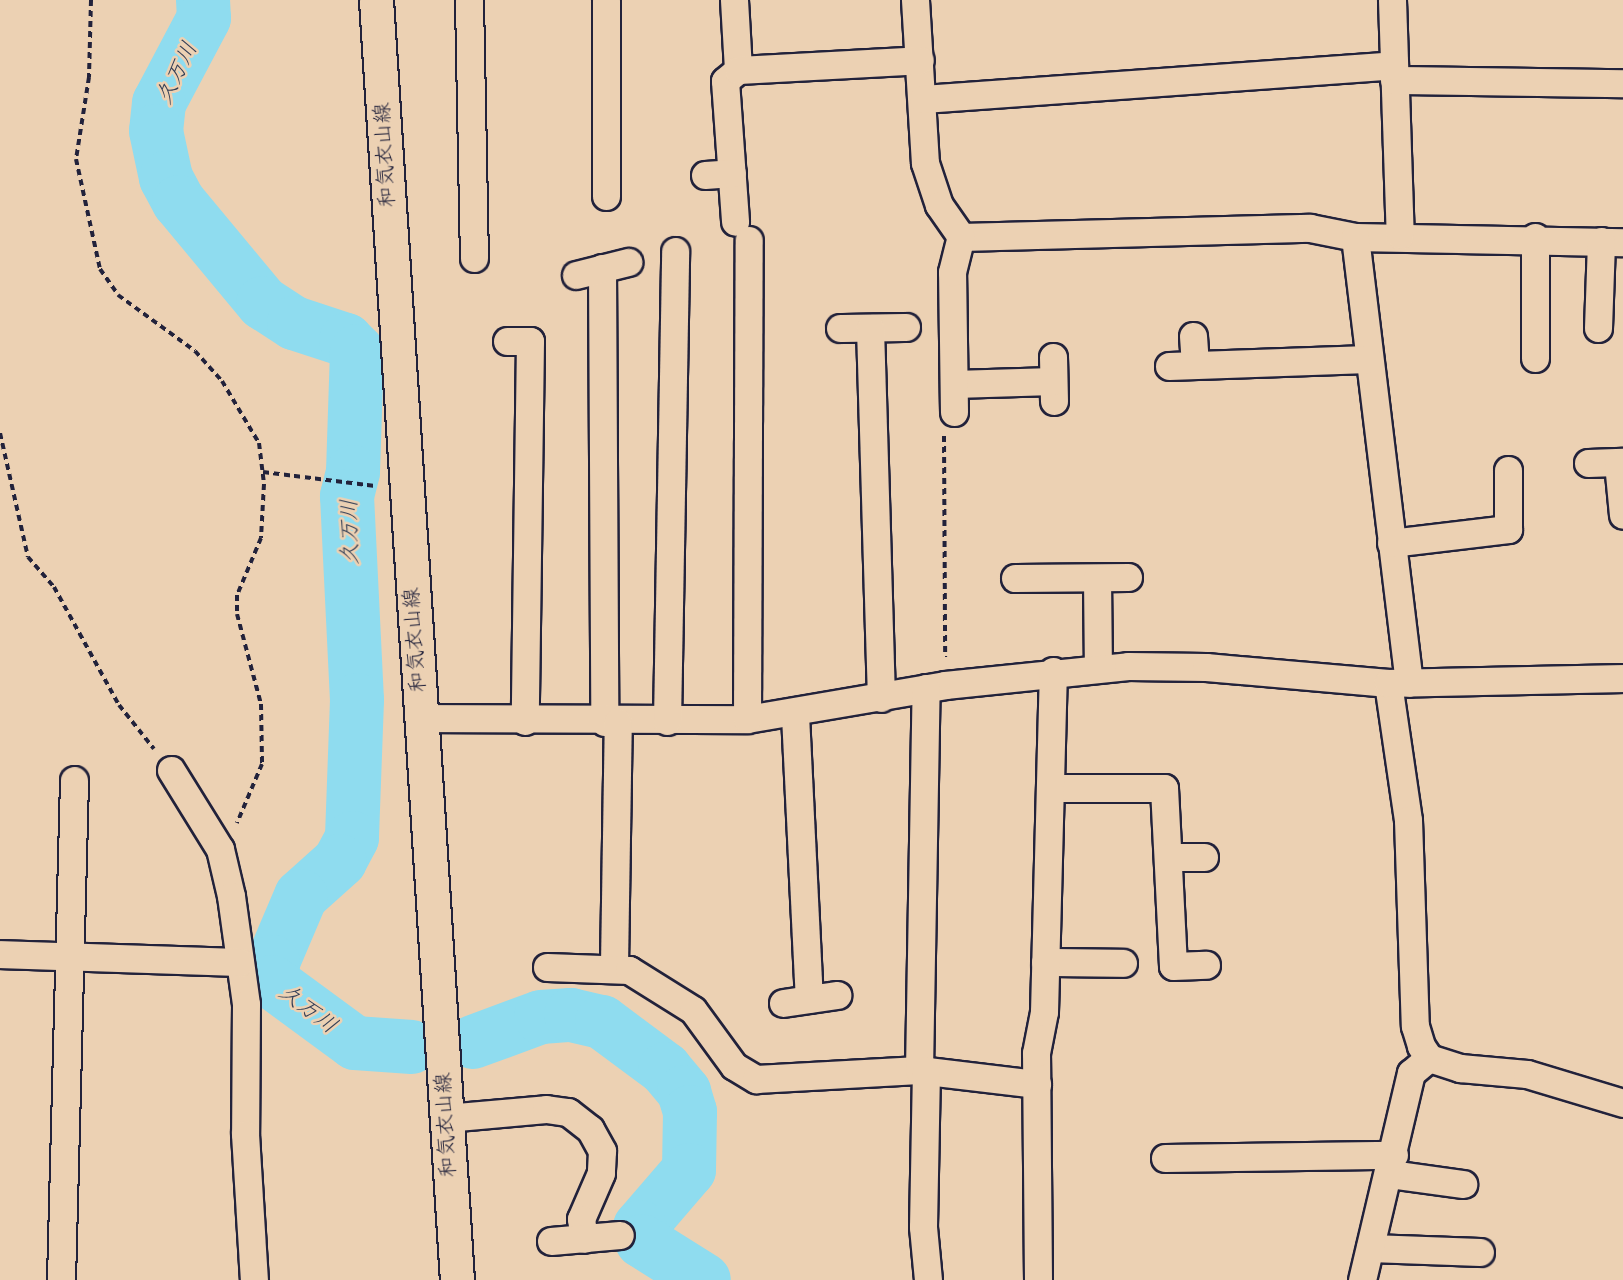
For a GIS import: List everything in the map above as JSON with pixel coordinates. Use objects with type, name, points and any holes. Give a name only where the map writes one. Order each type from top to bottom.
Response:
[{"type":"main road","name":"和気衣山線","points":[[376,0],[457,1280]]},
{"type":"street","points":[[469,0],[474,258]]},
{"type":"street","points":[[606,0],[606,196]]},
{"type":"street","points":[[735,0],[738,70]]},
{"type":"street","points":[[915,0],[923,99],[925,163],[939,205],[960,237],[952,272],[954,412]]},
{"type":"street","points":[[1392,0],[1400,235]]},
{"type":"street","points":[[747,719],[742,231],[732,173],[726,81],[738,70],[920,60]]},
{"type":"street","points":[[923,99],[1394,72],[1623,83]]},
{"type":"street","points":[[705,175],[732,173]]},
{"type":"street","points":[[960,237],[1310,228],[1355,237],[1400,235],[1535,237],[1612,241],[1598,328]]},
{"type":"street","points":[[1355,237],[1391,543],[1408,820],[1415,1026],[1429,1058],[1460,1068],[1527,1074],[1623,1103]]},
{"type":"street","points":[[1535,237],[1535,358]]},
{"type":"street","points":[[667,721],[675,251]]},
{"type":"street","points":[[576,275],[628,262]]},
{"type":"street","points":[[602,268],[614,965]]},
{"type":"street","points":[[840,328],[906,327]]},
{"type":"street","points":[[870,328],[881,698]]},
{"type":"street","points":[[1193,336],[1182,366],[1368,359]]},
{"type":"street","points":[[507,341],[530,341],[525,721]]},
{"type":"street","points":[[954,384],[1054,380]]},
{"type":"street","points":[[1588,463],[1620,462],[1623,514]]},
{"type":"street","points":[[1391,543],[1508,529],[1508,470]]},
{"type":"street","points":[[1015,578],[1128,577]]},
{"type":"street","points":[[1097,578],[1098,668]]},
{"type":"street","points":[[420,718],[611,722],[747,719],[795,715],[935,686],[1053,671],[1098,668],[1206,667],[1398,683],[1623,678]]},
{"type":"street","points":[[1038,1280],[1037,1084],[1045,962],[1053,671]]},
{"type":"street","points":[[928,1280],[923,1227],[922,1070],[935,686]]},
{"type":"street","points":[[795,715],[809,999]]},
{"type":"street","points":[[171,770],[220,849],[240,962],[254,1280]]},
{"type":"street","points":[[61,1280],[74,780]]},
{"type":"street","points":[[1050,788],[1164,788],[1173,966],[1206,965]]},
{"type":"street","points":[[1168,857],[1204,857]]},
{"type":"street","points":[[0,954],[240,962]]},
{"type":"street","points":[[1045,962],[1123,963]]},
{"type":"street","points":[[547,966],[614,965],[693,1010],[734,1066],[756,1079],[922,1070],[1037,1084]]},
{"type":"street","points":[[783,1003],[837,995]]},
{"type":"street","points":[[1362,1280],[1392,1164],[1412,1073],[1429,1058]]},
{"type":"street","points":[[446,1118],[546,1109],[568,1112],[590,1129],[602,1150],[601,1173],[581,1218],[584,1239]]},
{"type":"street","points":[[1165,1158],[1392,1164],[1463,1184]]},
{"type":"street","points":[[551,1241],[620,1235]]},
{"type":"street","points":[[1370,1248],[1480,1252]]},
{"type":"path","points":[[91,0],[89,77],[76,159],[100,269],[118,295],[195,351],[222,381],[259,443],[263,472],[261,538],[237,605],[261,705],[262,764],[236,827]]},
{"type":"path","points":[[935,686],[944,434],[954,412]]},
{"type":"path","points":[[0,433],[28,557],[54,587],[119,705],[171,770]]},
{"type":"path","points":[[263,472],[406,489]]},
{"type":"waterway","name":"久万川","points":[[203,0],[204,18],[159,103],[156,131],[166,178],[179,202],[263,303],[294,323],[346,340],[357,351],[353,472],[347,496],[357,700],[352,838],[340,861],[301,896],[273,962],[272,982],[355,1043],[412,1047]]},
{"type":"waterway","name":"久万川","points":[[473,1042],[541,1017],[571,1015],[602,1022],[665,1069],[684,1092],[690,1112],[689,1170],[640,1227],[642,1241],[704,1280]]}]
